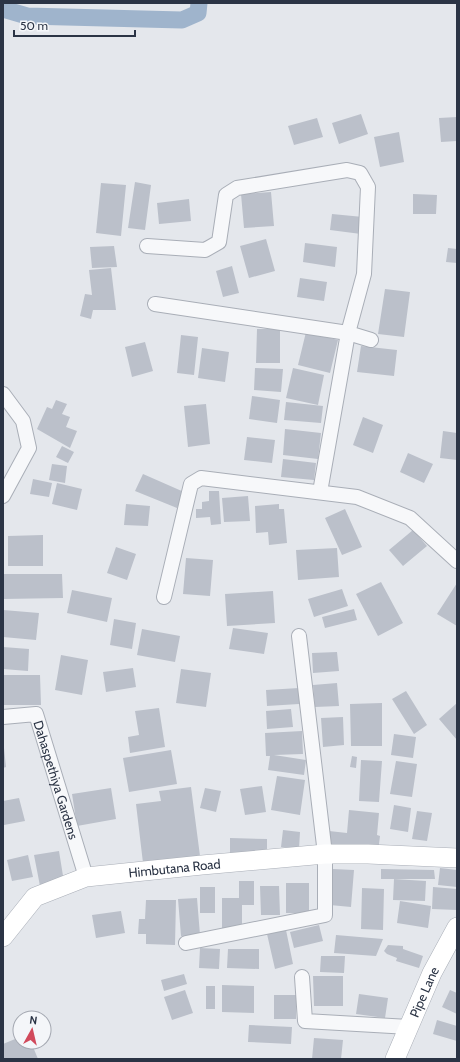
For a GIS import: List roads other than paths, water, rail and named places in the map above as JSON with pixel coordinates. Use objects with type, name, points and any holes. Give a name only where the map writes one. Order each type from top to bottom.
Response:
[{"type":"street","points":[[147,246],[206,250],[219,242],[226,195],[237,188],[347,170],[360,173],[368,187],[364,274],[348,333],[320,492]]},
{"type":"street","points":[[155,304],[348,333],[371,340]]},
{"type":"street","points":[[3,394],[23,421],[29,448],[3,496]]},
{"type":"street","points":[[164,597],[191,484],[201,478],[357,497],[410,518],[457,561]]},
{"type":"street","points":[[186,943],[325,915],[325,854],[299,636]]},
{"type":"street","name":"Dahaspethiya Gardens","points":[[3,717],[36,714],[86,878]]},
{"type":"street","name":"Himbutana Road","points":[[5,931],[35,897],[86,878],[202,865],[325,854],[368,854],[457,858]]},
{"type":"street","name":"Pipe Lane","points":[[395,1059],[432,973],[457,927]]},
{"type":"street","points":[[302,978],[305,1021],[409,1026]]},
{"type":"waterway","points":[[3,9],[27,16],[182,20],[198,13],[199,3]]}]
